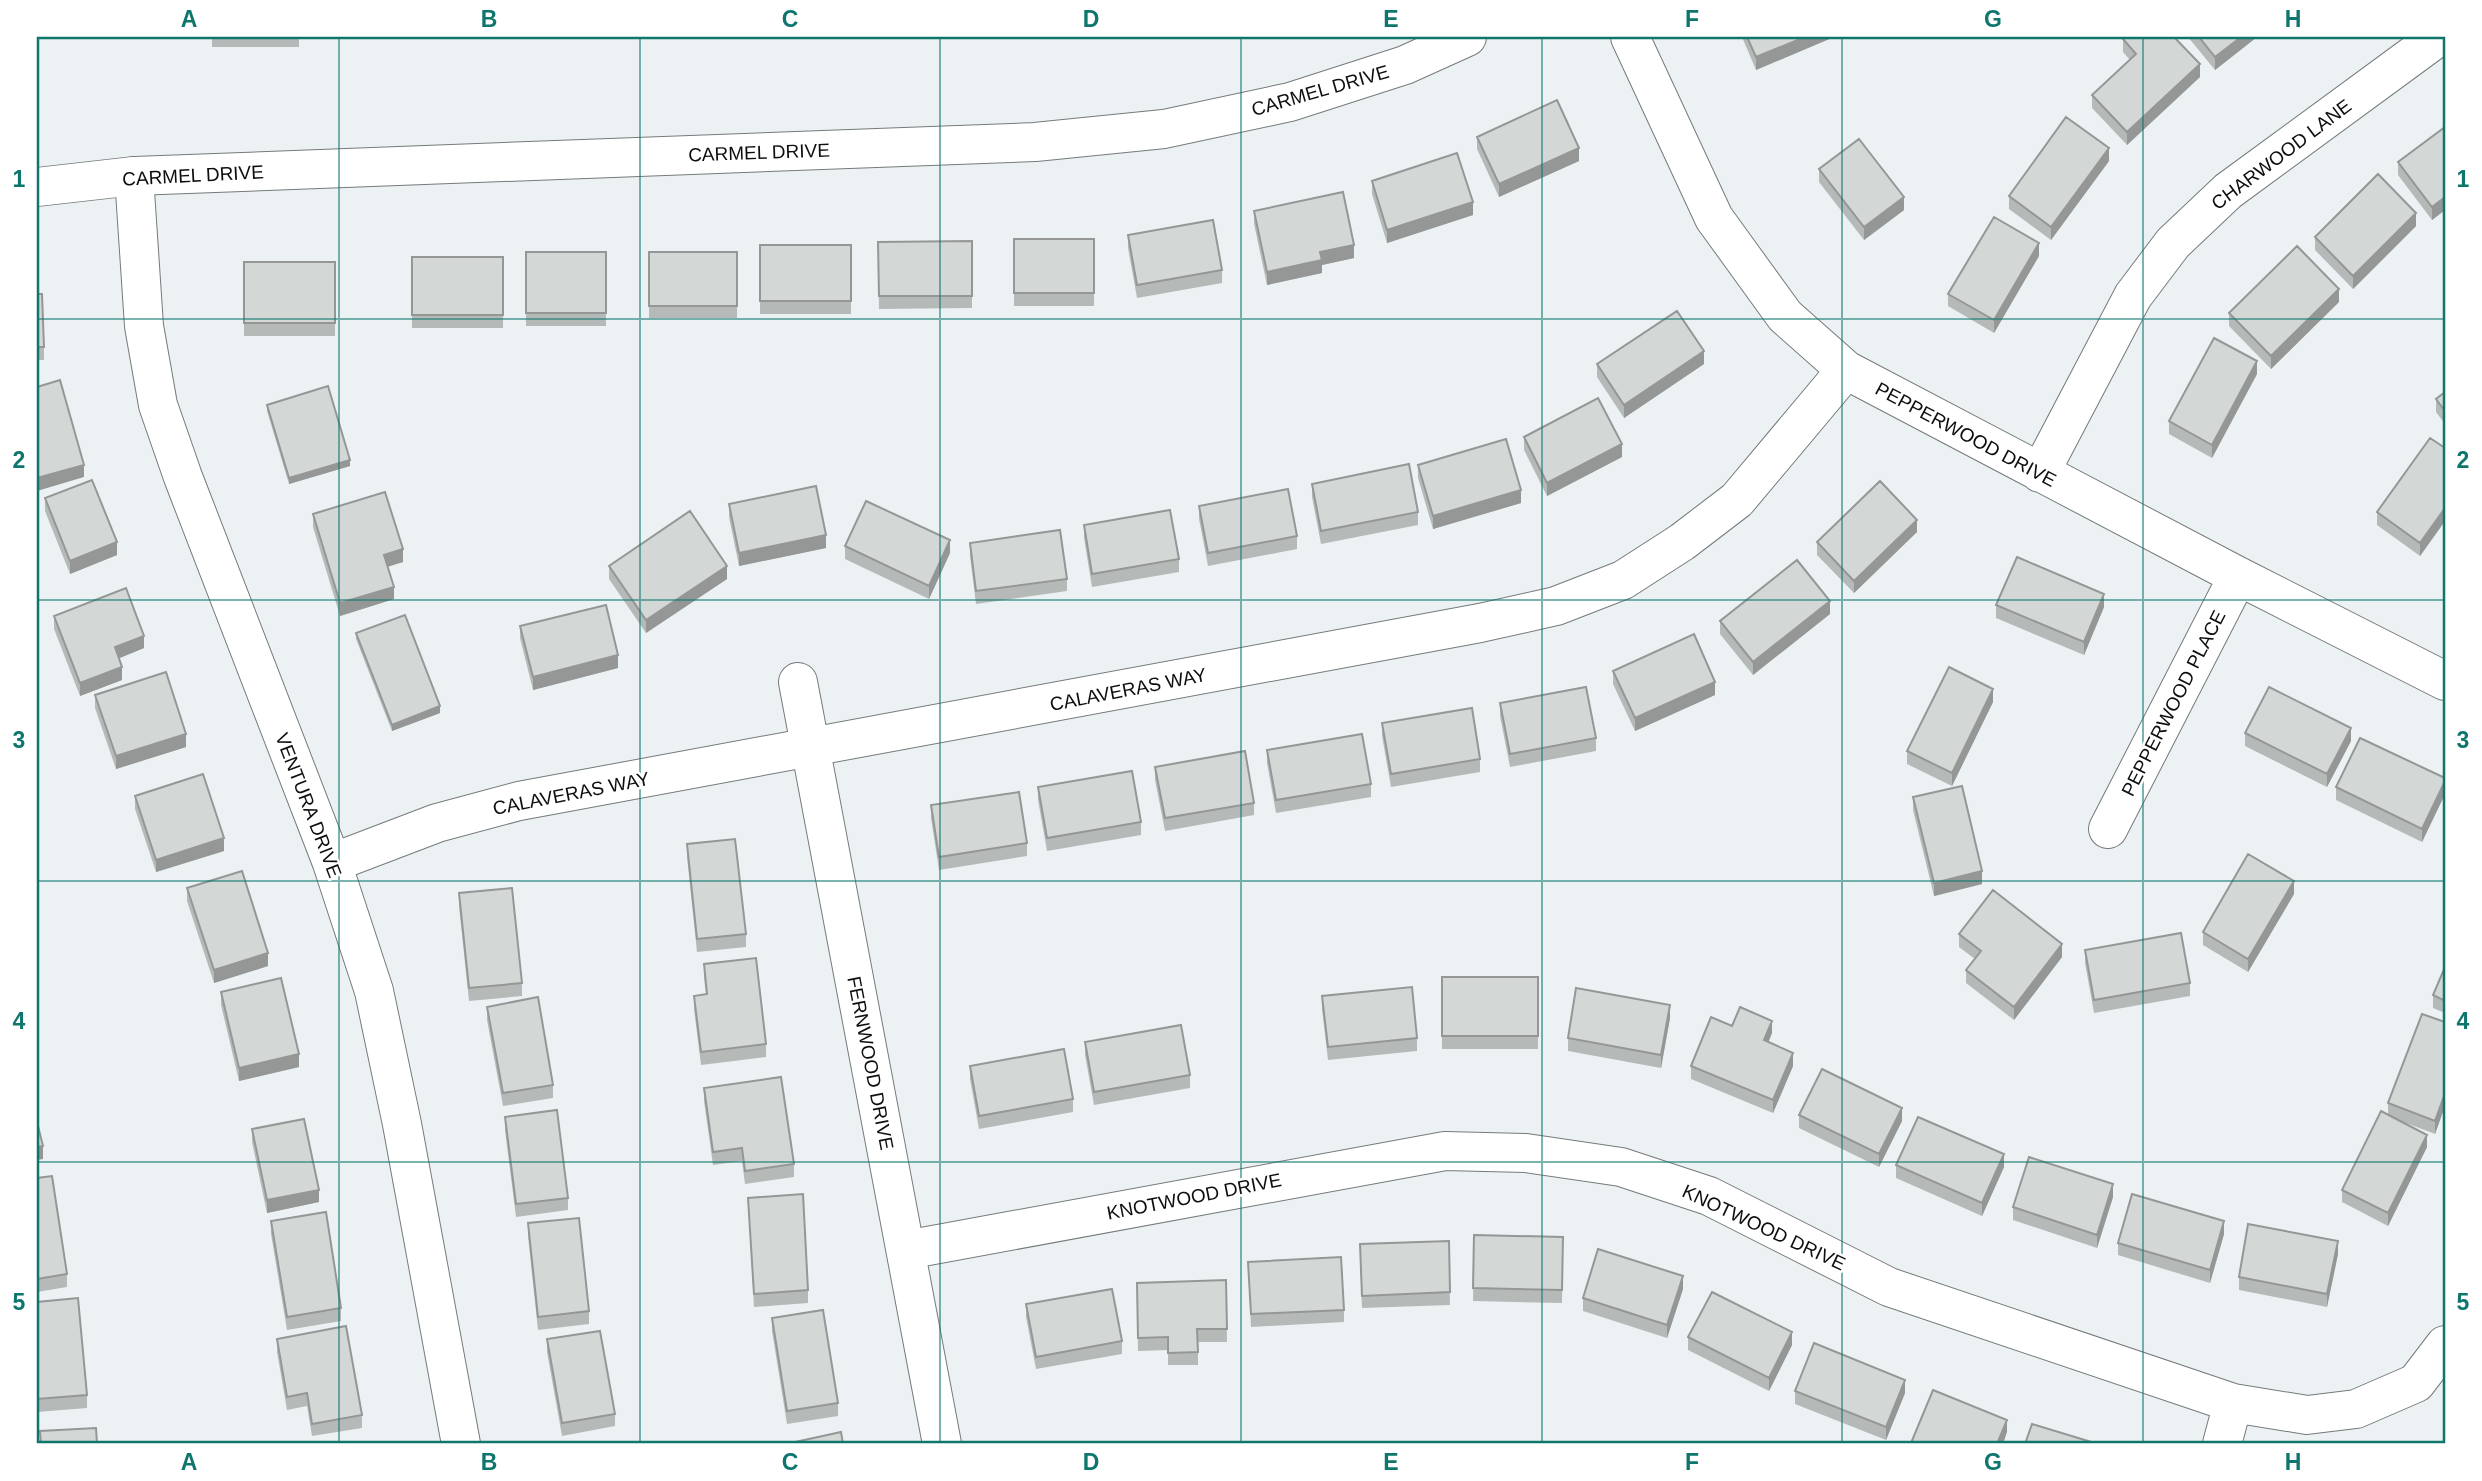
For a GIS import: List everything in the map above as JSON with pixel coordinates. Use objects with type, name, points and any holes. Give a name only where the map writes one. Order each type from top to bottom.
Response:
[{"type":"street","name":"CARMEL DRIVE","points":[[37,187],[134,176],[1035,142],[1138,132],[1290,102],[1405,65],[1467,37]]},
{"type":"street","name":"PEPPERWOOD DRIVE","points":[[1630,37],[1714,218],[1785,316],[1846,370],[2039,474],[2445,681]]},
{"type":"street","name":"CHARWOOD LANE","points":[[2039,474],[2133,296],[2173,243],[2228,191],[2438,37]]},
{"type":"street","name":"VENTURA DRIVE","points":[[134,176],[144,326],[158,405],[188,490],[332,863],[374,991],[404,1136],[461,1444]]},
{"type":"street","name":"CALAVERAS WAY","points":[[332,863],[437,823],[519,801],[1453,628],[1556,606],[1623,580],[1682,542],[1737,500],[1846,370]]},
{"type":"street","name":"PEPPERWOOD PLACE","points":[[2108,829],[2238,576]]},
{"type":"street","name":"FERNWOOD DRIVE","points":[[798,682],[942,1444]]},
{"type":"street","name":"KNOTWOOD DRIVE","points":[[906,1250],[1433,1153],[1526,1153],[1620,1167],[1709,1196],[1889,1287],[2234,1403]]},
{"type":"street","points":[[2222,1444],[2234,1403],[2306,1415],[2356,1409],[2416,1383],[2445,1345]]},
{"type":"building","points":[[1747,37],[1805,37],[1756,57]]},
{"type":"building","points":[[2174,37],[2200,64],[2127,132],[2092,95],[2136,54],[2123,39]]},
{"type":"building","points":[[2199,37],[2241,37],[2215,57]]},
{"type":"building","points":[[1557,100],[1579,148],[1499,184],[1477,137]]},
{"type":"building","points":[[2066,117],[2109,148],[2051,227],[2009,196]]},
{"type":"building","points":[[2445,127],[2445,197],[2432,207],[2398,162]]},
{"type":"building","points":[[1859,139],[1904,197],[1864,227],[1819,169]]},
{"type":"building","points":[[1457,153],[1473,202],[1387,230],[1372,181]]},
{"type":"building","points":[[2378,174],[2416,213],[2353,276],[2315,237]]},
{"type":"building","points":[[1343,192],[1354,245],[1320,252],[1322,260],[1267,272],[1254,211]]},
{"type":"building","points":[[1994,217],[2039,243],[1994,320],[1948,294]]},
{"type":"building","points":[[1213,220],[1222,270],[1137,285],[1128,235]]},
{"type":"building","points":[[1014,239],[1094,239],[1094,293],[1014,293]]},
{"type":"building","points":[[972,241],[972,296],[879,296],[878,242]]},
{"type":"building","points":[[760,245],[851,245],[851,301],[760,301]]},
{"type":"building","points":[[2297,246],[2339,289],[2271,356],[2229,313]]},
{"type":"building","points":[[526,252],[606,252],[606,313],[526,313]]},
{"type":"building","points":[[649,252],[737,252],[737,306],[649,306]]},
{"type":"building","points":[[412,257],[503,257],[503,315],[412,315]]},
{"type":"building","points":[[244,262],[335,262],[335,323],[244,323]]},
{"type":"building","points":[[37,294],[42,294],[44,347],[37,347]]},
{"type":"building","points":[[1677,311],[1704,351],[1624,405],[1597,364]]},
{"type":"building","points":[[2214,338],[2257,361],[2212,445],[2169,421]]},
{"type":"building","points":[[60,380],[84,465],[37,478],[37,387]]},
{"type":"building","points":[[328,386],[350,460],[289,478],[267,405]]},
{"type":"building","points":[[2445,392],[2445,411],[2436,399]]},
{"type":"building","points":[[1598,398],[1622,444],[1547,483],[1524,437]]},
{"type":"building","points":[[2430,438],[2445,448],[2445,508],[2420,543],[2377,512]]},
{"type":"building","points":[[1506,439],[1521,490],[1433,516],[1418,465]]},
{"type":"building","points":[[1409,464],[1418,512],[1321,531],[1312,484]]},
{"type":"building","points":[[92,480],[117,542],[70,561],[45,498]]},
{"type":"building","points":[[1880,481],[1917,520],[1854,581],[1817,542]]},
{"type":"building","points":[[816,486],[826,535],[739,553],[729,504]]},
{"type":"building","points":[[1288,489],[1297,536],[1208,553],[1199,506]]},
{"type":"building","points":[[385,492],[403,549],[384,555],[394,587],[340,603],[313,514]]},
{"type":"building","points":[[866,501],[950,540],[929,586],[845,546]]},
{"type":"building","points":[[1170,510],[1179,559],[1092,574],[1084,525]]},
{"type":"building","points":[[690,511],[727,566],[646,620],[609,566]]},
{"type":"building","points":[[1060,530],[1067,579],[976,591],[970,543]]},
{"type":"building","points":[[2017,557],[2104,594],[2084,642],[1996,605]]},
{"type":"building","points":[[1797,560],[1830,601],[1753,662],[1720,621]]},
{"type":"building","points":[[126,588],[144,636],[115,647],[122,667],[80,683],[54,616]]},
{"type":"building","points":[[606,605],[618,655],[533,677],[520,626]]},
{"type":"building","points":[[405,615],[440,706],[392,725],[356,633]]},
{"type":"building","points":[[1694,634],[1715,682],[1635,718],[1613,671]]},
{"type":"building","points":[[1949,667],[1993,689],[1952,773],[1907,751]]},
{"type":"building","points":[[166,672],[186,734],[116,756],[95,695]]},
{"type":"building","points":[[1586,687],[1596,738],[1510,754],[1500,703]]},
{"type":"building","points":[[2269,687],[2351,728],[2327,774],[2245,733]]},
{"type":"building","points":[[1472,708],[1480,759],[1391,774],[1382,723]]},
{"type":"building","points":[[1362,734],[1371,784],[1276,800],[1267,750]]},
{"type":"building","points":[[2360,738],[2445,778],[2422,829],[2336,787]]},
{"type":"building","points":[[1245,751],[1254,803],[1165,818],[1155,767]]},
{"type":"building","points":[[1132,771],[1141,822],[1047,838],[1038,787]]},
{"type":"building","points":[[203,774],[224,838],[156,860],[135,796]]},
{"type":"building","points":[[1962,786],[1982,871],[1934,883],[1913,797]]},
{"type":"building","points":[[1019,792],[1027,843],[939,857],[931,805]]},
{"type":"building","points":[[735,839],[746,934],[697,939],[687,844]]},
{"type":"building","points":[[2248,854],[2294,881],[2248,959],[2203,932]]},
{"type":"building","points":[[242,871],[268,953],[214,970],[187,888]]},
{"type":"building","points":[[512,888],[522,983],[469,988],[459,893]]},
{"type":"building","points":[[1993,890],[2062,944],[2014,1007],[1966,970],[1981,951],[1959,934]]},
{"type":"building","points":[[2181,933],[2190,983],[2094,1000],[2085,950]]},
{"type":"building","points":[[756,958],[766,1044],[701,1052],[694,996],[707,994],[704,964]]},
{"type":"building","points":[[2445,967],[2445,1001],[2433,995]]},
{"type":"building","points":[[1442,977],[1538,977],[1538,1036],[1442,1036]]},
{"type":"building","points":[[281,978],[299,1054],[239,1068],[221,992]]},
{"type":"building","points":[[1412,987],[1417,1038],[1328,1047],[1322,996]]},
{"type":"building","points":[[1576,988],[1670,1005],[1661,1055],[1568,1038]]},
{"type":"building","points":[[538,997],[553,1085],[503,1093],[487,1007]]},
{"type":"building","points":[[1740,1007],[1772,1021],[1764,1040],[1793,1053],[1773,1100],[1691,1066],[1711,1017],[1732,1026]]},
{"type":"building","points":[[2422,1014],[2445,1022],[2445,1093],[2435,1121],[2388,1103]]},
{"type":"building","points":[[1181,1025],[1190,1075],[1094,1092],[1085,1042]]},
{"type":"building","points":[[1064,1049],[1073,1099],[979,1116],[970,1066]]},
{"type":"building","points":[[1822,1069],[1902,1108],[1879,1154],[1799,1115]]},
{"type":"building","points":[[781,1077],[794,1164],[745,1171],[742,1148],[713,1152],[704,1088]]},
{"type":"building","points":[[557,1110],[568,1198],[516,1204],[505,1117]]},
{"type":"building","points":[[2381,1111],[2427,1135],[2388,1213],[2342,1190]]},
{"type":"building","points":[[1918,1117],[2004,1154],[1982,1203],[1896,1165]]},
{"type":"building","points":[[304,1119],[319,1190],[267,1200],[252,1129]]},
{"type":"building","points":[[37,1122],[43,1146],[37,1147]]},
{"type":"building","points":[[2029,1157],[2113,1184],[2097,1235],[2013,1207]]},
{"type":"building","points":[[52,1176],[67,1274],[37,1279],[37,1178]]},
{"type":"building","points":[[803,1194],[808,1290],[754,1294],[748,1198]]},
{"type":"building","points":[[2132,1194],[2224,1221],[2210,1270],[2118,1243]]},
{"type":"building","points":[[326,1212],[341,1308],[287,1317],[271,1221]]},
{"type":"building","points":[[579,1218],[589,1311],[538,1317],[528,1223]]},
{"type":"building","points":[[2248,1224],[2338,1241],[2327,1294],[2239,1277]]},
{"type":"building","points":[[1474,1235],[1563,1237],[1562,1290],[1473,1288]]},
{"type":"building","points":[[1449,1241],[1450,1292],[1362,1296],[1360,1244]]},
{"type":"building","points":[[1598,1249],[1683,1276],[1667,1325],[1583,1298]]},
{"type":"building","points":[[1341,1257],[1344,1310],[1251,1314],[1248,1262]]},
{"type":"building","points":[[1226,1280],[1227,1329],[1197,1329],[1198,1352],[1168,1353],[1168,1337],[1138,1338],[1137,1283]]},
{"type":"building","points":[[1112,1289],[1122,1341],[1036,1357],[1026,1304]]},
{"type":"building","points":[[1712,1292],[1792,1332],[1769,1378],[1688,1337]]},
{"type":"building","points":[[78,1298],[87,1395],[37,1399],[37,1302]]},
{"type":"building","points":[[823,1310],[838,1403],[787,1411],[772,1318]]},
{"type":"building","points":[[346,1326],[362,1415],[312,1424],[307,1393],[287,1397],[277,1339]]},
{"type":"building","points":[[600,1331],[615,1414],[562,1423],[547,1339]]},
{"type":"building","points":[[1814,1343],[1905,1380],[1886,1427],[1795,1391]]},
{"type":"building","points":[[1933,1390],[2007,1420],[1997,1444],[1911,1443]]},
{"type":"building","points":[[2032,1424],[2098,1444],[2025,1444]]},
{"type":"building","points":[[96,1428],[97,1444],[41,1444],[40,1431]]},
{"type":"building","points":[[841,1432],[843,1444],[786,1444]]}]
